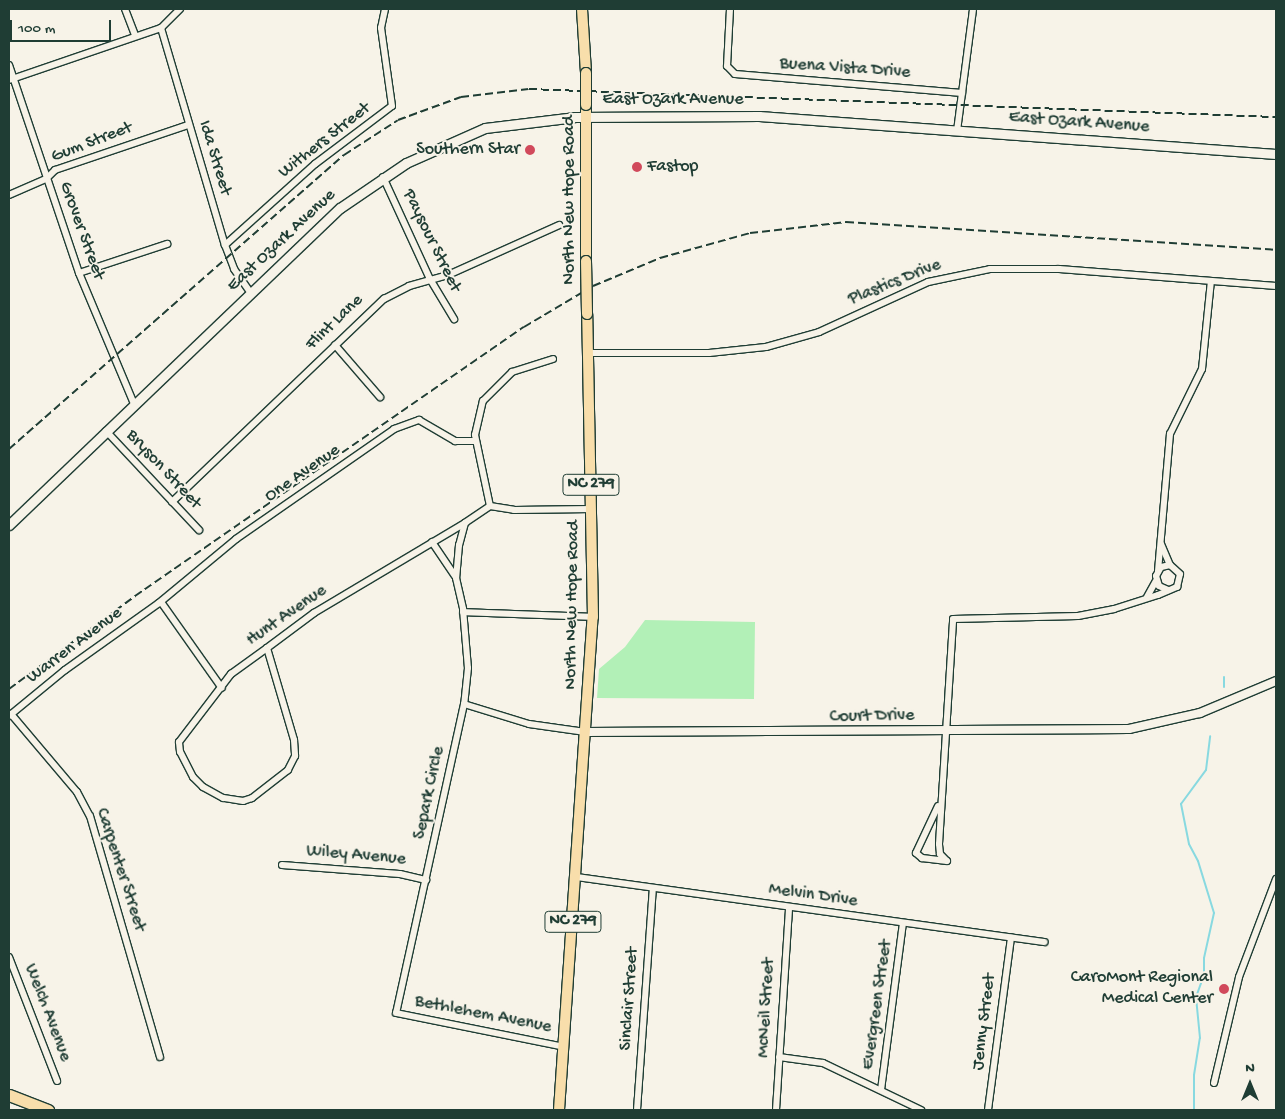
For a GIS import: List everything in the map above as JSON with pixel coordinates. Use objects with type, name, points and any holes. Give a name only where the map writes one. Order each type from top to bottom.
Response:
[{"type":"highway","points":[[9,1095],[48,1110]]},
{"type":"main road","name":"North New Hope Road","points":[[559,1110],[593,616],[586,261],[586,73],[582,9]]},
{"type":"main road","name":"East Ozark Avenue","points":[[9,525],[330,217],[383,176],[433,149],[485,128],[586,116],[759,116],[1276,154]]},
{"type":"street","points":[[125,9],[135,36]]},
{"type":"street","points":[[11,79],[161,28],[180,9]]},
{"type":"street","name":"Withers Street","points":[[225,244],[315,164],[392,106],[381,28],[385,9]]},
{"type":"street","name":"Buena Vista Drive","points":[[730,9],[729,70],[739,76],[962,93]]},
{"type":"street","points":[[957,131],[973,9]]},
{"type":"street","name":"Ida Street","points":[[161,28],[188,125],[225,244],[234,269],[250,292]]},
{"type":"street","name":"Grover Street","points":[[9,65],[11,79],[80,273],[134,404]]},
{"type":"street","name":"Gum Street","points":[[9,195],[46,180],[55,170],[188,125]]},
{"type":"street","name":"Paysour Street","points":[[383,176],[430,279],[454,319]]},
{"type":"street","name":"Flint Lane","points":[[172,502],[384,299],[430,279],[448,275],[559,225]]},
{"type":"street","points":[[80,273],[167,244]]},
{"type":"street","name":"Plastics Drive","points":[[589,353],[709,353],[766,347],[819,332],[928,282],[976,270],[1059,269],[1276,286]]},
{"type":"street","points":[[1147,597],[1156,581],[1158,571],[1170,434],[1202,369],[1211,281]]},
{"type":"street","points":[[335,345],[380,397]]},
{"type":"street","points":[[490,506],[475,441],[479,411],[495,386],[522,367],[552,359]]},
{"type":"street","name":"One Avenue","points":[[161,602],[236,539],[404,423],[419,420],[455,441],[475,441]]},
{"type":"street","name":"Bryson Street","points":[[106,431],[199,530]]},
{"type":"street","points":[[465,523],[490,506],[514,510],[592,509]]},
{"type":"street","name":"Hunt Avenue","points":[[267,648],[294,740],[295,756],[288,770],[252,798],[243,800],[222,798],[202,787],[193,777],[180,752],[179,742],[186,730],[222,688],[231,674],[314,613],[465,523]]},
{"type":"street","name":"Separk Circle","points":[[396,1013],[464,704],[468,668],[463,612],[456,578],[459,545],[465,523]]},
{"type":"street","name":"Separk Circle","points":[[432,542],[456,578]]},
{"type":"street","points":[[942,795],[935,815],[916,848],[922,858],[947,861],[940,854],[938,844],[948,731],[953,619],[1078,616],[1114,609],[1168,590],[1176,587],[1181,579],[1178,570],[1170,565],[1160,544]]},
{"type":"street","points":[[1158,571],[1170,565]]},
{"type":"street","points":[[1156,581],[1168,590]]},
{"type":"street","points":[[161,602],[222,688]]},
{"type":"street","name":"Warren Avenue","points":[[10,715],[65,670],[161,602]]},
{"type":"street","points":[[463,612],[593,616]]},
{"type":"street","name":"Court Drive","points":[[464,704],[529,724],[585,732],[1090,730],[1149,726],[1200,713],[1276,681]]},
{"type":"street","name":"Carpenter Street","points":[[10,715],[76,792],[90,816],[160,1057]]},
{"type":"street","name":"Wiley Avenue","points":[[282,865],[400,874],[426,880]]},
{"type":"street","name":"Melvin Drive","points":[[576,877],[903,924],[1045,942]]},
{"type":"street","points":[[1214,1083],[1239,977],[1276,879]]},
{"type":"street","name":"Sinclair Street","points":[[637,1110],[653,889]]},
{"type":"street","name":"McNeil Street","points":[[776,1110],[789,908]]},
{"type":"street","name":"Evergreen Street","points":[[882,1090],[903,924]]},
{"type":"street","name":"Jenny Street","points":[[988,1110],[1011,938]]},
{"type":"street","name":"Welch Avenue","points":[[9,957],[57,1081]]},
{"type":"street","name":"Bethlehem Avenue","points":[[396,1013],[564,1047]]},
{"type":"street","points":[[779,1057],[822,1063],[921,1110]]},
{"type":"green space","points":[[645,620],[755,622],[754,699],[597,698],[599,669],[625,647]]},
{"type":"waterway","points":[[1224,677],[1224,687]]},
{"type":"waterway","points":[[1194,1110],[1194,1075],[1200,1038],[1196,997],[1204,975],[1204,958],[1214,913],[1198,861],[1189,844],[1181,804],[1206,770],[1210,736]]},
{"type":"railway","points":[[9,449],[344,155],[398,120],[461,97],[529,89],[1276,117]]},
{"type":"railway","points":[[9,689],[135,596],[524,327],[593,286],[660,258],[750,233],[846,222],[1276,250]]},
{"type":"place","name":"Southern Star","points":[[530,150]]},
{"type":"place","name":"Fastop","points":[[637,167]]},
{"type":"place","name":"CaroMont Regional Medical Center","points":[[1224,989]]}]
